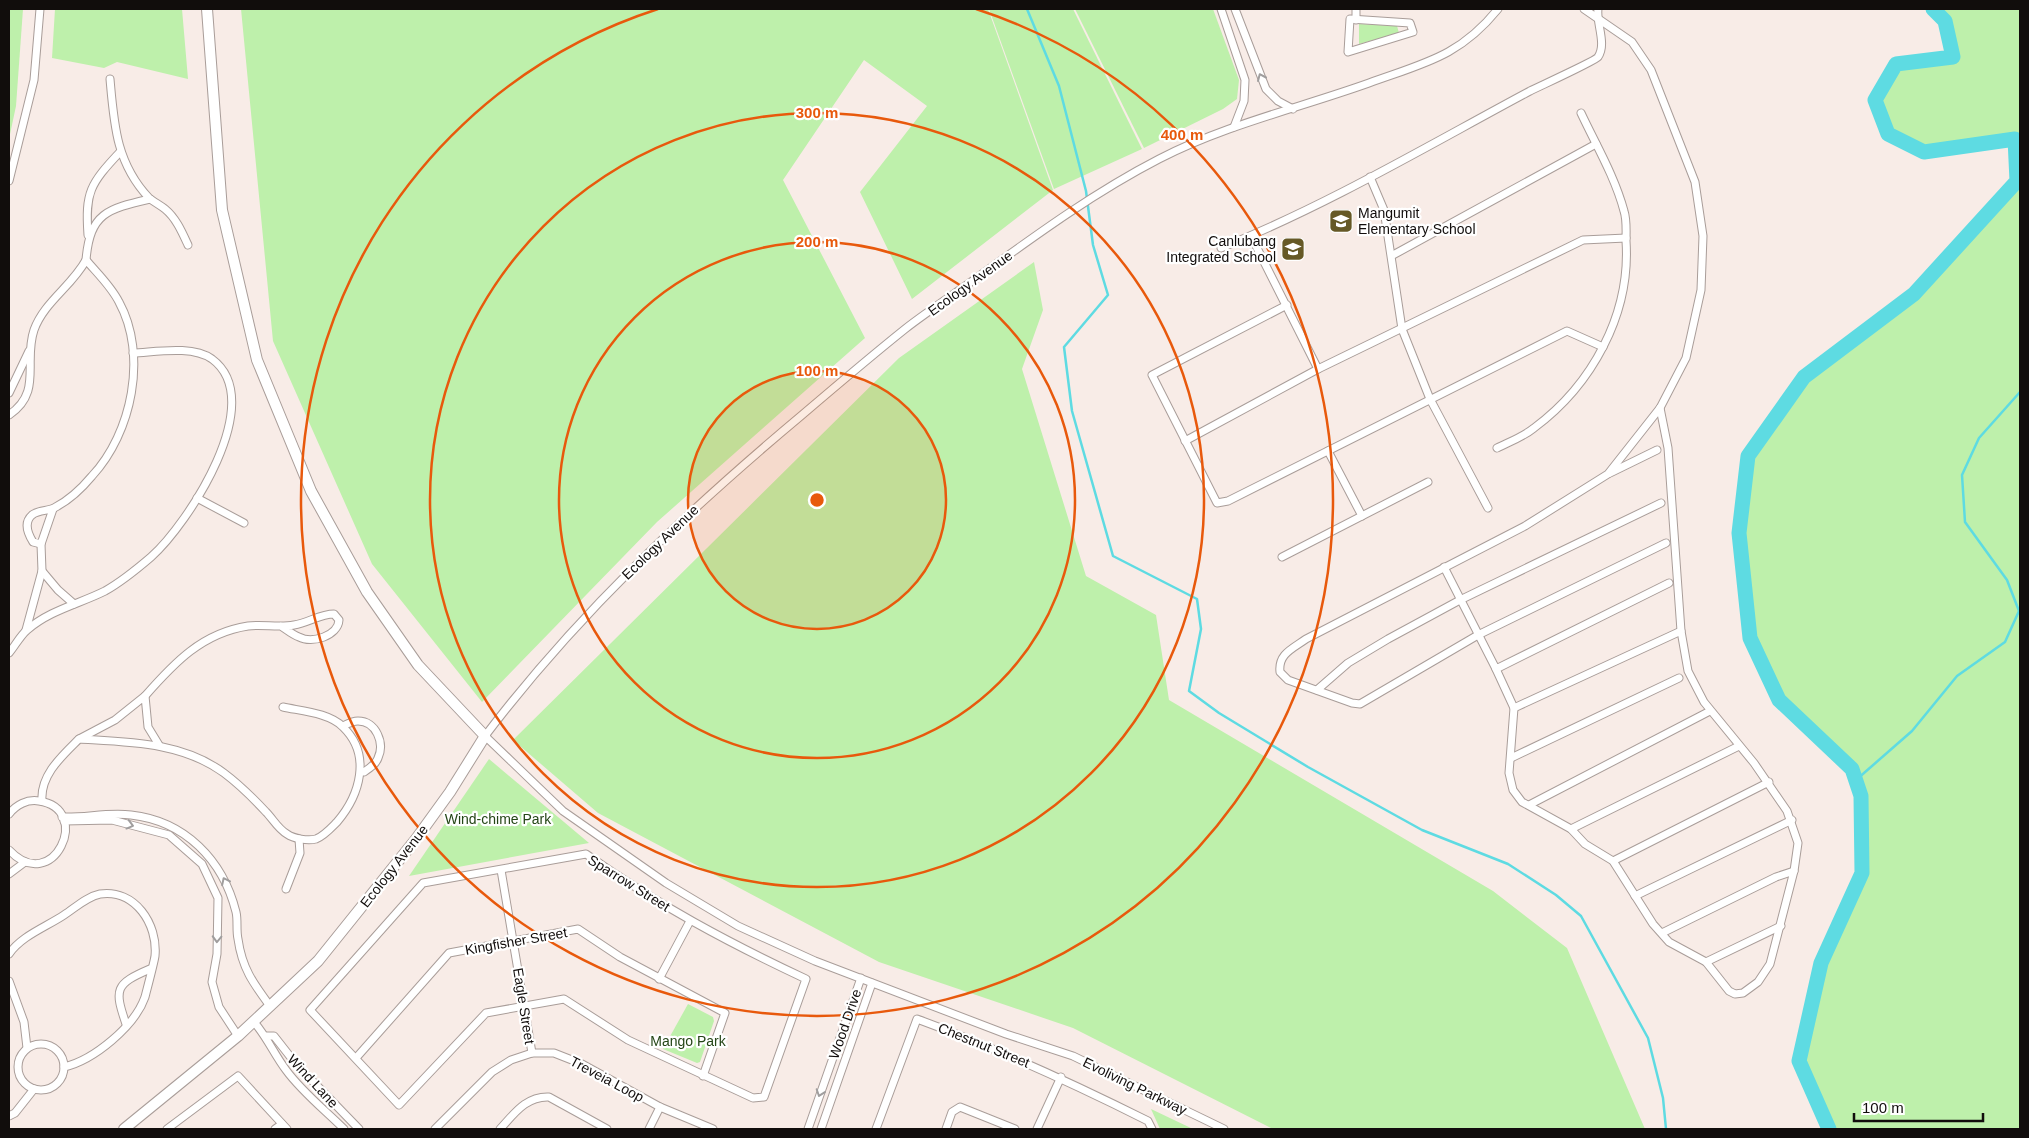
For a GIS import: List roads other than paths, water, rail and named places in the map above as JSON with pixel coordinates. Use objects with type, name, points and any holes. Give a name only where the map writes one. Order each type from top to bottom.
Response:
[{"type":"street","points":[[9,181],[34,80],[40,9]]},
{"type":"street","points":[[207,9],[222,210],[257,360],[310,491],[366,592],[418,665],[485,736]]},
{"type":"street","points":[[1356,9],[1356,20]]},
{"type":"street","name":"Ecology Avenue","points":[[124,1129],[238,1036],[318,961],[416,839],[450,792],[485,736],[520,690],[558,647],[685,516],[754,455],[906,329],[1069,212],[1161,158],[1234,127],[1317,102],[1445,56],[1474,36],[1498,9]]},
{"type":"street","points":[[1584,9],[1597,12],[1632,42],[1651,70],[1695,182],[1703,236],[1701,290],[1686,358],[1660,408],[1608,474]]},
{"type":"street","points":[[1234,127],[1244,101],[1245,80],[1222,12],[1235,10],[1266,89],[1278,101],[1293,109]]},
{"type":"street","points":[[1221,248],[1252,236],[1370,177],[1562,74],[1597,59],[1601,52],[1601,43],[1597,12]]},
{"type":"street","points":[[1350,19],[1356,20],[1410,23],[1413,32],[1348,52],[1350,19]]},
{"type":"street","points":[[1237,55],[1249,48]]},
{"type":"street","points":[[110,79],[114,130],[120,152],[134,177],[150,199],[171,215],[188,245]]},
{"type":"street","points":[[1497,448],[1533,430],[1558,408],[1587,374],[1603,347],[1616,319],[1628,264],[1625,213],[1581,113]]},
{"type":"street","points":[[1392,255],[1596,144]]},
{"type":"street","points":[[9,394],[29,350],[39,318],[78,275],[86,260],[88,238],[86,210],[92,186],[120,152]]},
{"type":"street","points":[[1370,177],[1384,210],[1402,329],[1430,400],[1488,508]]},
{"type":"street","points":[[88,238],[98,219],[116,209],[150,199]]},
{"type":"street","points":[[1252,236],[1318,369]]},
{"type":"street","points":[[1185,440],[1318,369],[1583,240],[1626,238]]},
{"type":"street","points":[[41,544],[33,542],[27,531],[27,522],[32,515],[53,509],[92,477],[109,455],[123,427],[131,400],[133,353],[120,302],[86,260]]},
{"type":"street","points":[[1287,305],[1152,375],[1216,503],[1228,501],[1567,332],[1603,347]]},
{"type":"street","points":[[9,415],[24,400],[30,386],[32,374],[29,350]]},
{"type":"street","points":[[9,653],[26,630],[52,613],[105,591],[152,556],[170,537],[197,498],[220,453],[232,410],[233,396],[228,379],[212,359],[203,355],[176,352],[133,353]]},
{"type":"street","points":[[1444,567],[1496,668],[1514,708],[1509,773],[1513,790],[1522,802],[1571,830],[1585,844],[1613,861],[1635,896],[1669,942],[1706,962],[1729,991],[1735,994],[1743,993],[1758,982],[1770,964],[1794,871],[1798,843],[1792,820],[1769,782],[1710,711],[1688,671],[1681,631],[1668,448],[1660,408]]},
{"type":"street","points":[[1657,450],[1608,474],[1525,526],[1306,639],[1282,656],[1279,663],[1280,672],[1288,680],[1352,703],[1360,704],[1478,635],[1666,543]]},
{"type":"street","points":[[1328,451],[1362,516]]},
{"type":"street","points":[[1282,557],[1428,482]]},
{"type":"street","points":[[197,498],[244,523]]},
{"type":"street","points":[[1317,690],[1348,663],[1460,600],[1661,503]]},
{"type":"street","points":[[26,630],[42,570],[41,544],[53,509]]},
{"type":"street","points":[[42,570],[58,590],[74,604]]},
{"type":"street","points":[[1496,668],[1669,583]]},
{"type":"street","points":[[42,801],[41,795],[51,767],[79,739],[115,720],[145,696],[186,652],[206,639],[248,626],[295,625],[325,614],[334,614],[339,620],[338,626],[332,633],[310,639],[300,638],[281,626]]},
{"type":"street","points":[[1514,708],[1681,631]]},
{"type":"street","points":[[1511,758],[1679,678]]},
{"type":"street","points":[[145,696],[148,727],[159,745]]},
{"type":"street","points":[[79,739],[159,745],[205,762],[223,772],[242,788],[287,835],[299,839],[316,839],[329,830],[349,806],[356,791],[361,771],[357,748],[343,726],[316,714],[283,706]]},
{"type":"street","points":[[1529,805],[1710,711]]},
{"type":"street","points":[[343,726],[358,721],[368,724],[376,730],[381,748],[378,758],[373,766],[364,772],[361,771]]},
{"type":"street","name":"Evoliving Parkway","points":[[485,736],[563,811],[666,883],[738,926],[815,961],[1006,1034],[1074,1056],[1224,1129]]},
{"type":"street","points":[[1571,830],[1739,746]]},
{"type":"street","points":[[1613,861],[1769,782]]},
{"type":"street","points":[[9,813],[27,801],[42,801],[50,804],[63,819],[65,841],[54,857],[35,863],[25,862],[9,850]]},
{"type":"street","points":[[63,819],[131,814],[158,820],[191,838],[212,860],[222,874],[236,914],[237,938],[243,967],[270,1006]]},
{"type":"street","points":[[63,819],[112,820],[169,835],[202,864],[218,898],[217,954],[212,982],[219,1007],[238,1036]]},
{"type":"street","points":[[1635,896],[1792,820]]},
{"type":"street","points":[[286,889],[300,853],[299,839]]},
{"type":"street","name":"Sparrow Street","points":[[586,854],[638,891],[690,921],[806,979],[764,1097],[752,1098],[702,1076],[628,1040],[564,1000],[486,1013],[399,1105],[310,1010],[424,883],[502,870],[586,854]]},
{"type":"street","points":[[9,874],[25,862]]},
{"type":"street","name":"Eagle Street","points":[[502,870],[532,1054]]},
{"type":"street","points":[[1662,934],[1769,880],[1794,871]]},
{"type":"street","points":[[9,954],[26,937],[50,925],[82,902],[99,894],[115,894],[132,901],[149,921],[154,935],[155,957],[150,969],[145,997],[136,1014],[106,1046],[92,1056],[76,1064],[64,1067]]},
{"type":"street","points":[[659,978],[690,921]]},
{"type":"street","points":[[1706,962],[1781,926]]},
{"type":"street","name":"Kingfisher Street","points":[[356,1058],[449,953],[578,929],[620,957],[725,1013],[702,1076]]},
{"type":"street","points":[[126,1024],[118,1000],[122,986],[133,976],[150,969]]},
{"type":"street","name":"Wood Drive","points":[[808,1129],[861,978]]},
{"type":"street","points":[[9,981],[24,1022],[27,1048]]},
{"type":"street","name":"Wood Drive","points":[[821,1129],[872,983]]},
{"type":"street","name":"Chestnut Street","points":[[876,1129],[917,1019],[1061,1077],[1148,1121],[1152,1129]]},
{"type":"street","name":"Wind Lane","points":[[254,1022],[266,1036],[267,1042],[287,1072],[344,1129]]},
{"type":"street","name":"Wind Lane","points":[[266,1036],[274,1036],[296,1064],[359,1129]]},
{"type":"street","points":[[39,1044],[52,1046],[61,1055],[64,1067],[63,1074],[55,1085],[48,1089],[34,1089],[22,1081],[18,1067],[22,1053],[27,1048],[39,1044]]},
{"type":"street","name":"Treveia Loop","points":[[435,1129],[492,1072],[511,1060],[532,1054],[554,1053],[582,1064],[660,1107],[713,1129]]},
{"type":"street","name":"Wood Drive","points":[[829,1069],[841,1072]]},
{"type":"street","points":[[167,1129],[238,1076],[285,1127]]},
{"type":"street","points":[[1037,1129],[1061,1077]]},
{"type":"street","points":[[9,1116],[15,1112],[34,1089]]},
{"type":"street","points":[[500,1129],[524,1104],[540,1097],[549,1097],[607,1129]]},
{"type":"street","points":[[946,1129],[952,1112],[960,1106],[1015,1129]]},
{"type":"street","points":[[649,1129],[660,1107]]},
{"type":"street","points":[[276,1129],[285,1127]]},
{"type":"waterway","points":[[1027,9],[1059,86],[1086,191],[1093,245],[1108,295],[1064,347],[1072,411],[1113,556],[1197,599],[1201,629],[1189,691],[1219,713],[1308,767],[1422,830],[1508,864],[1556,895],[1581,916],[1648,1038],[1663,1098],[1666,1129]]},
{"type":"waterway","points":[[1829,1129],[1799,1061],[1821,963],[1862,873],[1861,796],[1852,769],[1779,700],[1750,638],[1739,533],[1748,456],[1804,377],[1914,294],[2017,181],[2015,139],[1924,152],[1888,134],[1875,100],[1896,64],[1953,57],[1945,21],[1933,9]]},
{"type":"waterway","points":[[1856,780],[1912,731],[1957,676],[2005,642],[2019,611],[2007,580],[1965,522],[1962,475],[1979,438],[2020,392]]},
{"type":"place","name":"Mangumit Elementary School","points":[[1341,221]]},
{"type":"place","name":"Canlubang Integrated School","points":[[1293,249]]},
{"type":"park label","name":"Wind-chime Park","points":[[498,819]]},
{"type":"park label","name":"Mango Park","points":[[688,1041]]}]
